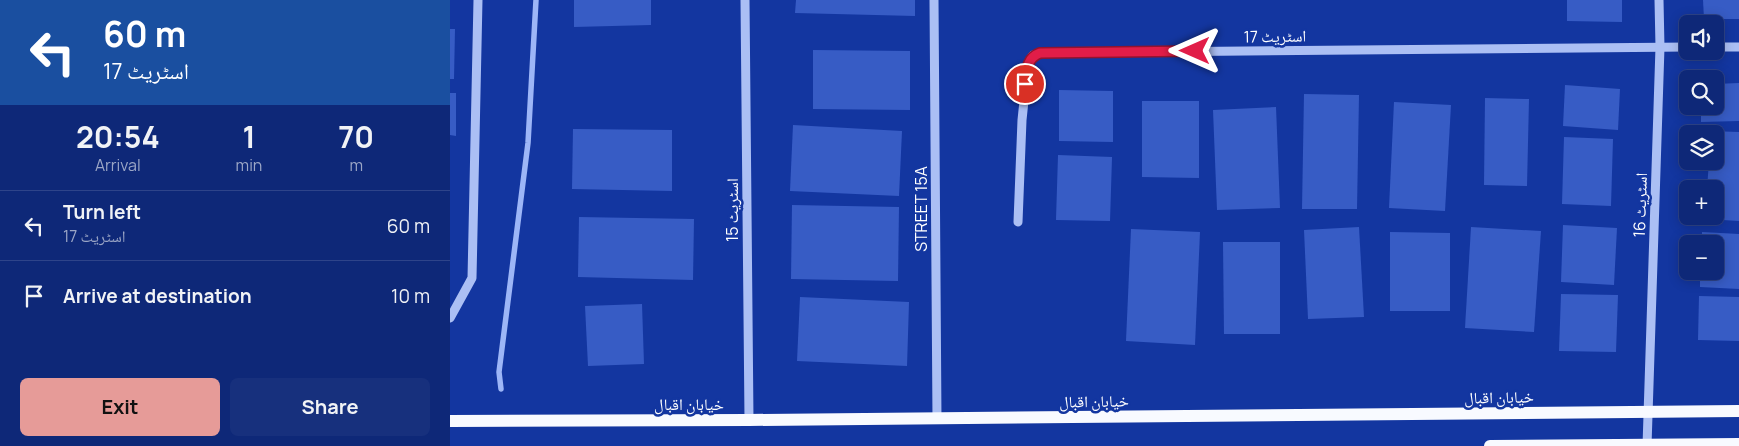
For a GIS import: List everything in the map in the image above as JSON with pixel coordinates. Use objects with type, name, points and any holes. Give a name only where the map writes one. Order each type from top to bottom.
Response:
[{"type":"main road","name":"خیابان اقبال","points":[[450,421],[938,419],[1739,411]]},
{"type":"main road","points":[[1490,446],[1739,444]]},
{"type":"street","points":[[450,318],[472,278],[478,0]]},
{"type":"street","name":"اسٹریٹ 15","points":[[746,0],[749,420]]},
{"type":"street","name":"STREET 15A","points":[[934,0],[938,419]]},
{"type":"street","name":"اسٹریٹ 16","points":[[1647,445],[1660,47],[1659,0]]},
{"type":"street","name":"اسٹریٹ 17","points":[[1018,222],[1022,120],[1027,72],[1029,61],[1033,55],[1040,53],[1679,47]]},
{"type":"street","points":[[1724,47],[1739,47]]},
{"type":"building","points":[[574,0],[651,0],[651,25],[574,27]]},
{"type":"building","points":[[796,0],[915,0],[915,16],[795,13]]},
{"type":"building","points":[[1567,0],[1622,0],[1622,22],[1567,21]]},
{"type":"building","points":[[1703,0],[1739,0],[1739,19],[1724,19],[1724,15],[1704,15]]},
{"type":"building","points":[[450,29],[455,29],[454,79],[450,79]]},
{"type":"building","points":[[813,50],[910,51],[910,110],[813,109]]},
{"type":"building","points":[[1739,83],[1739,121],[1701,122],[1701,115],[1724,115],[1724,84]]},
{"type":"building","points":[[1565,85],[1620,89],[1618,130],[1563,126]]},
{"type":"building","points":[[1059,90],[1113,91],[1113,142],[1059,141]]},
{"type":"building","points":[[450,93],[456,93],[456,136],[450,135]]},
{"type":"building","points":[[1304,94],[1359,95],[1357,209],[1302,209]]},
{"type":"building","points":[[1485,98],[1529,99],[1527,186],[1484,185]]},
{"type":"building","points":[[1142,101],[1199,101],[1199,178],[1142,177]]},
{"type":"building","points":[[1394,102],[1451,105],[1445,211],[1389,208]]},
{"type":"building","points":[[1276,107],[1280,208],[1217,210],[1213,110]]},
{"type":"building","points":[[793,125],[902,131],[899,196],[790,191]]},
{"type":"building","points":[[573,129],[672,130],[672,191],[572,189]]},
{"type":"building","points":[[1724,131],[1739,132],[1739,221],[1724,220],[1724,180],[1708,180],[1708,170],[1724,170]]},
{"type":"building","points":[[1564,137],[1613,139],[1611,206],[1562,204]]},
{"type":"building","points":[[1058,155],[1112,157],[1110,221],[1056,220]]},
{"type":"building","points":[[792,205],[899,207],[898,281],[791,279]]},
{"type":"building","points":[[579,217],[694,219],[693,280],[578,277]]},
{"type":"building","points":[[1563,225],[1617,228],[1614,285],[1561,282]]},
{"type":"building","points":[[1359,227],[1364,317],[1308,319],[1304,230]]},
{"type":"building","points":[[1471,227],[1541,231],[1534,332],[1465,328]]},
{"type":"building","points":[[1131,229],[1200,232],[1195,345],[1126,341]]},
{"type":"building","points":[[1390,232],[1450,233],[1450,311],[1390,311]]},
{"type":"building","points":[[1702,232],[1739,234],[1739,289],[1700,287],[1700,280],[1724,280],[1724,235],[1702,235]]},
{"type":"building","points":[[1223,242],[1280,242],[1280,334],[1224,334]]},
{"type":"building","points":[[1561,294],[1618,295],[1616,352],[1559,351]]},
{"type":"building","points":[[1699,296],[1739,297],[1739,341],[1698,340]]},
{"type":"building","points":[[800,297],[909,302],[907,366],[797,361]]},
{"type":"building","points":[[642,304],[644,364],[588,366],[585,306]]},
{"type":"waterway","points":[[501,389],[499,372],[528,143],[536,0]]},
{"type":"route","points":[[1025,84],[1029,61],[1033,55],[1040,53],[1195,51]]}]
